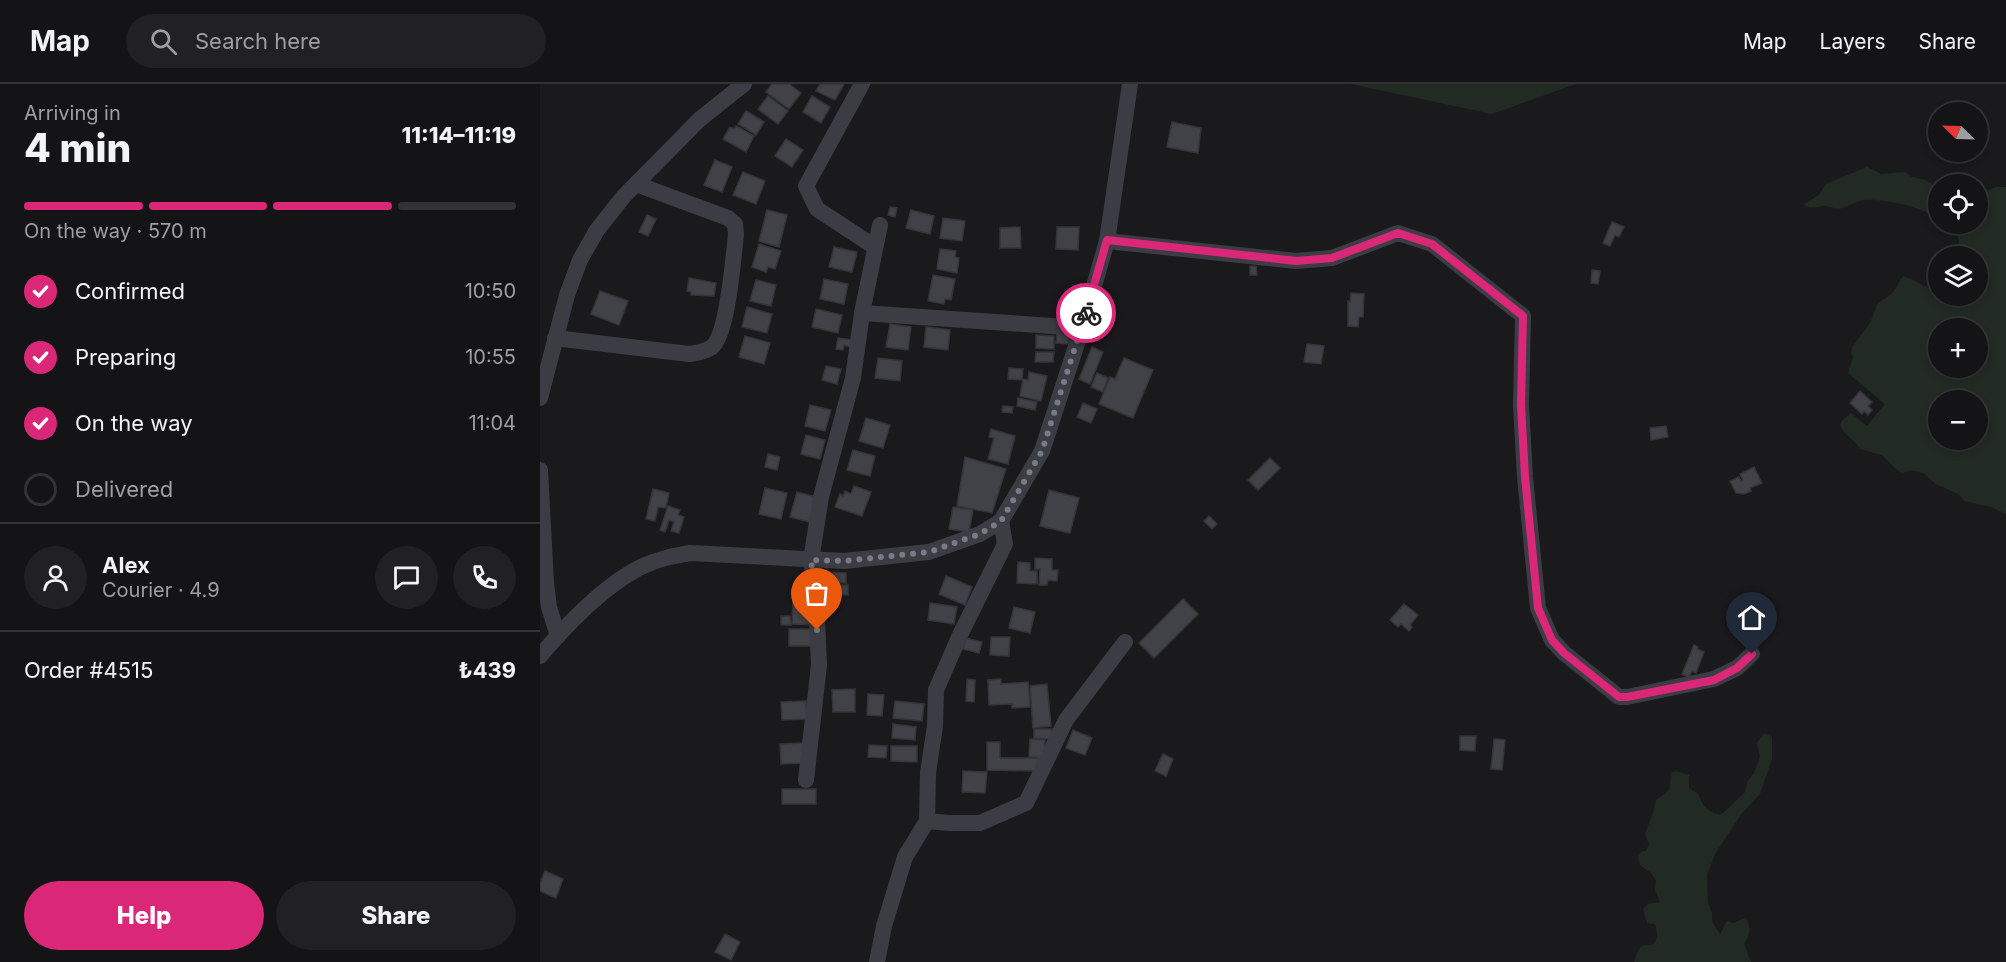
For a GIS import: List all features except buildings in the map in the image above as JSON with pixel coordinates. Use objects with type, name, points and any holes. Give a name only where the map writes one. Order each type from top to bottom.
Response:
[{"type":"street","points":[[540,398],[567,295],[580,260],[597,230],[636,184],[700,119],[744,84]]},
{"type":"street","points":[[862,84],[806,186],[817,209],[875,247]]},
{"type":"street","points":[[540,656],[558,636],[618,582],[640,567],[665,557],[690,553],[844,561],[929,552],[980,534],[1001,521],[1042,451],[1082,328],[1107,240],[1130,84]]},
{"type":"street","points":[[555,338],[689,354],[702,352],[712,347],[718,340],[723,326],[736,236],[735,224],[728,218],[636,184]]},
{"type":"street","points":[[806,780],[819,665],[816,597],[811,560],[821,497],[853,378],[862,313],[880,225]]},
{"type":"street","points":[[1107,240],[1296,261],[1332,258],[1398,233],[1432,244],[1523,316],[1521,405],[1525,477],[1538,608],[1552,640],[1564,653],[1619,697],[1714,680],[1737,668],[1752,654]]},
{"type":"street","points":[[862,313],[1082,328]]},
{"type":"street","points":[[540,470],[546,583],[549,607],[558,636]]},
{"type":"street","points":[[877,962],[884,926],[905,856],[927,821],[928,773],[935,726],[936,690],[960,635],[1005,544],[1001,521]]},
{"type":"street","points":[[927,821],[980,823],[1026,803],[1066,720],[1125,642]]},
{"type":"shaded area","points":[[1351,84],[1576,84],[1492,114]]},
{"type":"shaded area","points":[[1867,167],[1881,174],[1905,172],[1912,177],[1928,182],[1928,213],[1913,207],[1881,200],[1861,201],[1840,208],[1824,206],[1815,208],[1804,204],[1819,195],[1826,184]]},
{"type":"shaded area","points":[[1995,187],[2006,187],[2006,514],[1991,507],[1964,501],[1960,495],[1936,484],[1923,473],[1911,470],[1902,473],[1882,455],[1860,449],[1840,425],[1851,413],[1867,426],[1885,404],[1848,373],[1853,358],[1851,353],[1853,346],[1870,323],[1878,303],[1893,292],[1903,276],[1928,288],[1928,306],[1988,306],[1988,246],[1958,246],[1957,234],[1988,234],[1988,190]]},
{"type":"shaded area","points":[[1764,733],[1772,737],[1772,759],[1760,794],[1742,813],[1715,854],[1707,875],[1708,903],[1712,913],[1712,922],[1720,934],[1727,921],[1733,923],[1743,919],[1747,920],[1749,932],[1744,944],[1751,962],[1634,962],[1641,946],[1654,944],[1657,936],[1655,924],[1647,923],[1643,909],[1648,904],[1660,902],[1655,890],[1656,881],[1651,873],[1640,865],[1638,857],[1641,852],[1646,851],[1649,844],[1645,834],[1656,800],[1668,791],[1672,772],[1677,771],[1689,775],[1689,788],[1698,794],[1706,808],[1720,815],[1745,792],[1747,782],[1754,773],[1760,757],[1757,743]]},
{"type":"way so far","points":[[817,630],[816,597],[811,560],[844,561],[929,552],[980,534],[1001,521],[1042,451],[1086,313]]},
{"type":"route","points":[[1086,313],[1107,240],[1296,261],[1332,258],[1398,233],[1432,244],[1523,316],[1521,405],[1525,477],[1538,608],[1552,640],[1564,653],[1619,697],[1714,680],[1737,668],[1752,654]]}]
